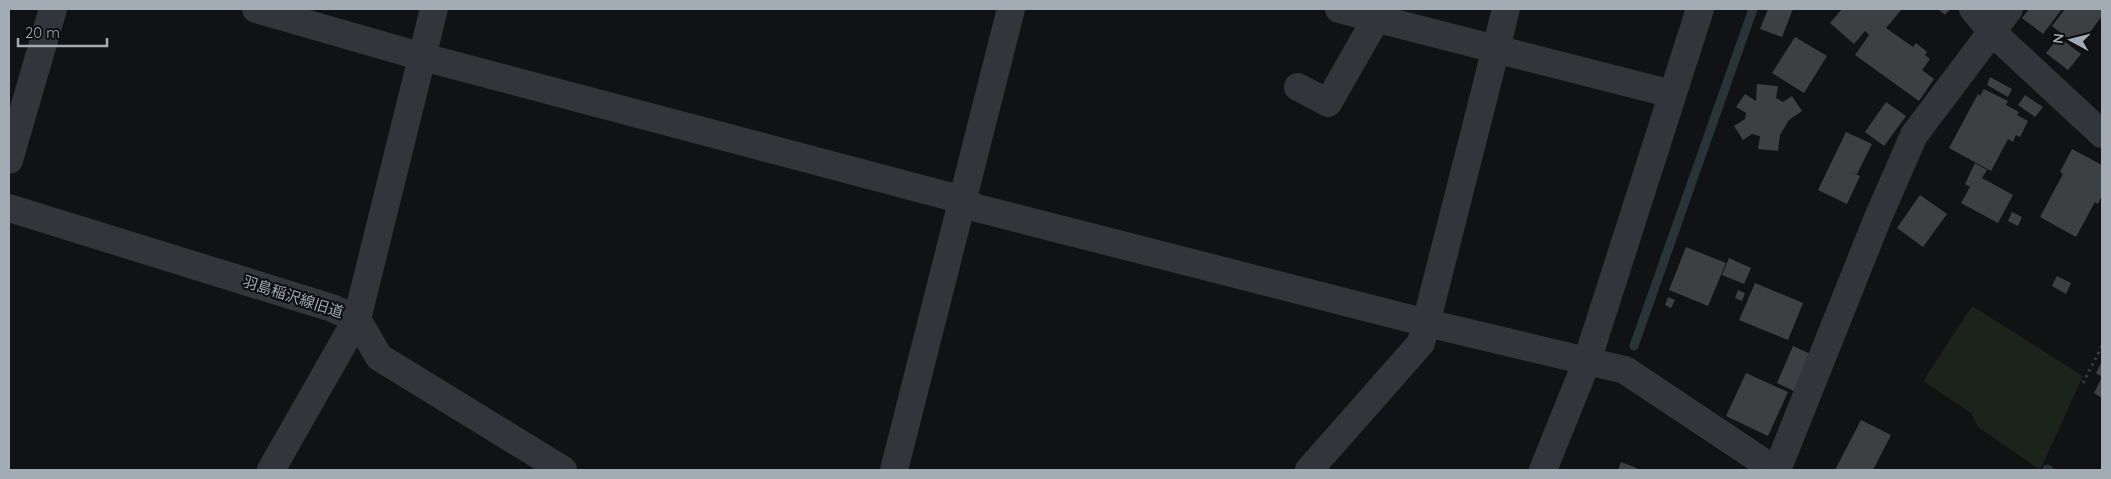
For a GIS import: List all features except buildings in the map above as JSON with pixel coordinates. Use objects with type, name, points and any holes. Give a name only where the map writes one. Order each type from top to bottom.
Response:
[{"type":"street","points":[[9,160],[53,9]]},
{"type":"street","points":[[256,9],[423,57],[962,201],[978,208],[1427,323],[1625,370],[1776,470],[1877,220],[1914,135],[2009,9]]},
{"type":"street","name":"羽島稲沢線旧道","points":[[9,208],[332,308],[357,319],[434,9]]},
{"type":"street","points":[[894,470],[1010,9]]},
{"type":"street","points":[[1338,9],[1672,94]]},
{"type":"street","points":[[1309,470],[1421,343],[1506,9]]},
{"type":"street","points":[[1543,470],[1587,361],[1700,9]]},
{"type":"street","points":[[1973,9],[1991,31],[2102,134]]},
{"type":"street","points":[[1298,87],[1328,102],[1376,18]]},
{"type":"street","points":[[271,470],[357,319],[379,356],[563,470]]},
{"type":"path","points":[[2083,383],[2102,346]]},
{"type":"shaded area","points":[[1972,306],[2083,376],[2040,470],[1978,427],[1971,413],[1923,381]]},
{"type":"waterway","points":[[1634,346],[1753,9]]}]
